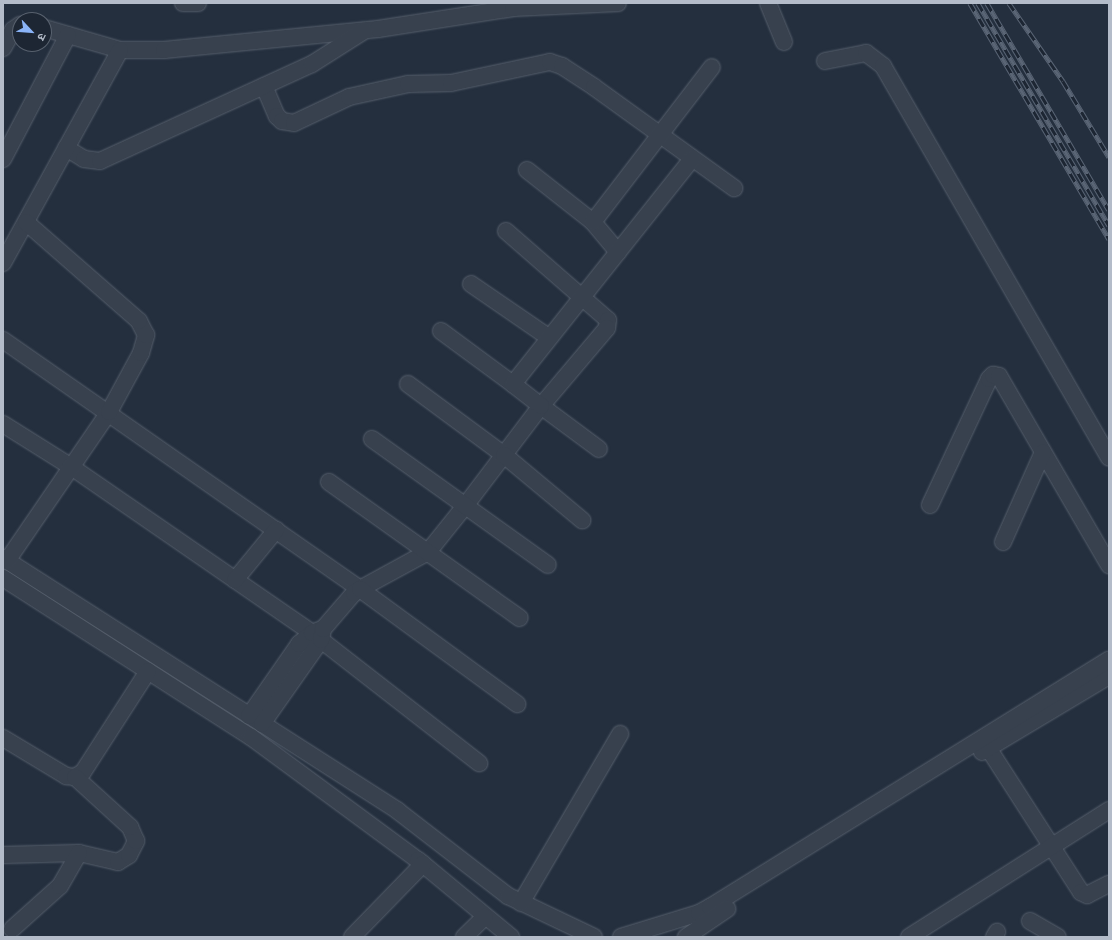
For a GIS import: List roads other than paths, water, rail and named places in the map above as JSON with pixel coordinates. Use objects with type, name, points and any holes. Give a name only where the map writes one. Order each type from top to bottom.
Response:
[{"type":"street","points":[[183,3],[198,3]]},
{"type":"street","points":[[52,30],[120,50],[164,50],[365,30],[513,8],[618,3]]},
{"type":"street","points":[[768,3],[784,42]]},
{"type":"street","points":[[66,148],[84,158],[100,161],[312,64],[365,30]]},
{"type":"street","points":[[3,48],[12,32]]},
{"type":"street","points":[[3,159],[68,35]]},
{"type":"street","points":[[3,263],[120,50]]},
{"type":"street","points":[[825,61],[866,53],[884,66],[1109,458]]},
{"type":"street","points":[[264,86],[277,116],[282,121],[294,123],[349,97],[408,84],[451,83],[550,62],[562,66],[582,79],[734,188]]},
{"type":"street","points":[[593,222],[712,67]]},
{"type":"street","points":[[513,384],[548,337],[583,297],[692,159]]},
{"type":"street","points":[[527,170],[593,222],[618,252]]},
{"type":"street","points":[[26,222],[145,328],[146,335],[141,353],[109,412],[5,559],[398,811],[508,896],[594,937],[600,937]]},
{"type":"street","points":[[256,720],[299,644],[319,634],[354,593],[428,552],[541,406],[607,328],[608,320],[605,315],[506,232]]},
{"type":"street","points":[[471,284],[548,337]]},
{"type":"street","points":[[441,331],[599,448]]},
{"type":"street","points":[[3,340],[109,412],[360,589],[517,704]]},
{"type":"street","points":[[930,506],[993,375],[999,376],[1004,382],[1109,565]]},
{"type":"street","points":[[408,384],[504,455],[582,520]]},
{"type":"street","points":[[3,424],[70,466],[235,580],[319,634],[479,763]]},
{"type":"street","points":[[372,439],[548,565]]},
{"type":"street","points":[[1003,542],[1043,452]]},
{"type":"street","points":[[329,482],[520,618]]},
{"type":"street","points":[[235,580],[276,530]]},
{"type":"street","points":[[3,578],[251,737],[423,864],[485,917],[511,937]]},
{"type":"street","points":[[686,937],[715,916],[985,743],[1109,660]]},
{"type":"street","points":[[75,777],[83,772],[148,671]]},
{"type":"street","points":[[621,937],[699,913],[985,743],[1109,676]]},
{"type":"street","points":[[521,903],[620,734]]},
{"type":"street","points":[[3,738],[66,776],[75,777],[124,822],[136,841],[129,855],[118,862],[79,853],[3,855]]},
{"type":"street","points":[[985,743],[1050,847],[1081,892],[1087,895],[1109,884]]},
{"type":"street","points":[[909,937],[1109,810]]},
{"type":"street","points":[[12,929],[60,886],[79,853]]},
{"type":"street","points":[[352,937],[423,864]]},
{"type":"street","points":[[464,937],[485,917]]},
{"type":"street","points":[[1030,921],[1058,937]]},
{"type":"railway","points":[[970,3],[1109,239]]},
{"type":"railway","points":[[978,3],[1109,225]]},
{"type":"railway","points":[[987,3],[1109,210]]},
{"type":"railway","points":[[1009,3],[1063,81],[1109,157]]}]
